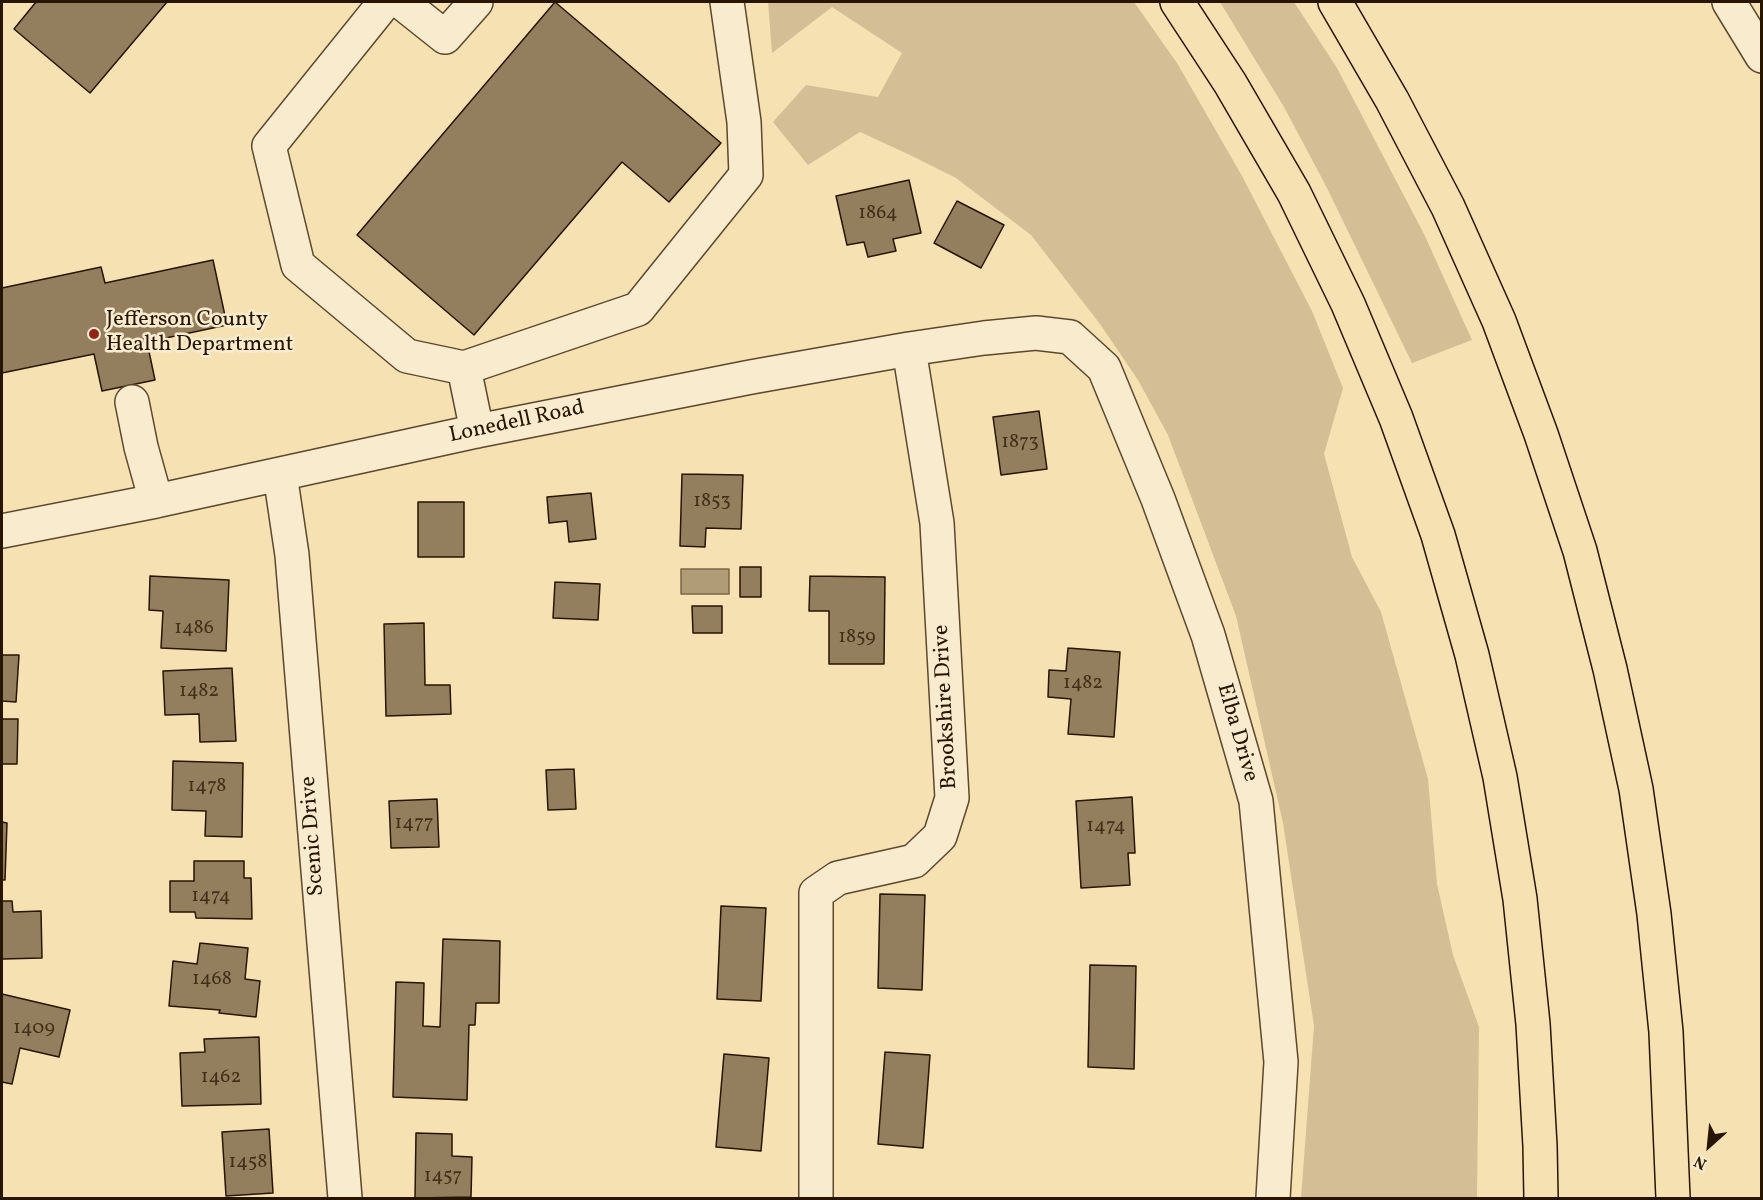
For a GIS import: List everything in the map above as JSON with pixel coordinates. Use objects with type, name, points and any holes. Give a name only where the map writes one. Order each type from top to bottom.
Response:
[{"type":"highway","points":[[1178,2],[1230,83],[1294,193],[1343,294],[1396,418],[1438,535],[1472,655],[1500,777],[1520,899],[1533,1024],[1541,1198]]},
{"type":"highway","points":[[1335,2],[1392,100],[1448,207],[1499,321],[1541,434],[1580,551],[1610,669],[1636,789],[1654,914],[1666,1032],[1673,1198]]},
{"type":"street","points":[[385,2],[269,146],[298,265],[407,356],[464,368],[638,309],[746,175],[744,122],[727,2]]},
{"type":"street","points":[[401,2],[445,37],[476,2]]},
{"type":"street","points":[[1729,2],[1761,56]]},
{"type":"street","name":"Lonedell Road","points":[[2,531],[156,501],[630,399],[909,349],[1036,333]]},
{"type":"street","name":"Elba Drive","points":[[1036,333],[1070,338],[1104,368],[1158,499],[1208,635],[1256,801],[1281,1062],[1273,1198]]},
{"type":"street","name":"Brookshire Drive","points":[[816,1198],[816,893],[838,878],[914,861],[940,836],[952,798],[937,524],[909,349]]},
{"type":"street","points":[[464,368],[477,431]]},
{"type":"street","points":[[132,402],[141,447],[156,501]]},
{"type":"street","name":"Scenic Drive","points":[[280,474],[293,567],[345,1198]]},
{"type":"shaded area","points":[[768,2],[1134,2],[1177,63],[1242,176],[1312,311],[1343,388],[1324,454],[1352,557],[1381,612],[1428,779],[1437,884],[1453,955],[1479,1027],[1477,1198],[1301,1198],[1314,1026],[1283,823],[1236,616],[1168,435],[1138,380],[1100,324],[1031,235],[956,178],[860,132],[808,165],[773,122],[806,85],[878,97],[902,53],[832,7],[772,53]]},
{"type":"shaded area","points":[[1220,2],[1294,2],[1337,68],[1424,234],[1472,340],[1412,363],[1326,186],[1284,107]]},
{"type":"shaded area","points":[[681,569],[729,569],[729,594],[681,594]]},
{"type":"building","points":[[36,2],[167,2],[90,93],[14,29]]},
{"type":"building","points":[[555,2],[721,143],[669,202],[622,162],[474,335],[357,235]]},
{"type":"building","points":[[909,180],[921,233],[893,239],[896,251],[868,257],[864,242],[847,245],[836,196]]},
{"type":"building","points":[[957,201],[1004,225],[981,268],[934,243]]},
{"type":"building","name":"Jefferson County Health Department","points":[[213,260],[227,325],[147,342],[155,380],[102,391],[94,354],[2,373],[2,288],[101,267],[105,283]]},
{"type":"building","points":[[1039,411],[1047,469],[1001,475],[993,417]]},
{"type":"building","points":[[682,474],[743,475],[741,529],[706,528],[705,547],[680,546]]},
{"type":"building","points":[[591,493],[596,539],[569,542],[567,521],[549,523],[547,497]]},
{"type":"building","points":[[418,502],[464,502],[464,557],[418,557]]},
{"type":"building","points":[[740,567],[761,567],[761,597],[740,597]]},
{"type":"building","points":[[150,576],[229,580],[226,651],[161,648],[163,611],[149,610]]},
{"type":"building","points":[[810,576],[885,577],[884,664],[829,664],[829,611],[809,611]]},
{"type":"building","points":[[555,582],[600,584],[598,620],[553,618]]},
{"type":"building","points":[[692,606],[722,606],[722,633],[693,633]]},
{"type":"building","points":[[424,623],[425,685],[450,685],[451,714],[386,716],[384,624]]},
{"type":"building","points":[[1068,648],[1120,652],[1114,737],[1068,734],[1071,699],[1048,697],[1049,670],[1066,671]]},
{"type":"building","points":[[2,655],[19,655],[16,702],[2,701]]},
{"type":"building","points":[[232,668],[236,741],[200,742],[199,714],[165,715],[163,671]]},
{"type":"building","points":[[2,719],[18,719],[17,764],[2,764]]},
{"type":"building","points":[[173,761],[243,763],[242,837],[205,836],[206,811],[172,810]]},
{"type":"building","points":[[574,769],[576,809],[548,810],[546,770]]},
{"type":"building","points":[[1132,797],[1135,853],[1128,853],[1130,885],[1081,888],[1076,801]]},
{"type":"building","points":[[437,799],[439,847],[391,848],[389,801]]},
{"type":"building","points":[[2,822],[7,823],[5,880],[2,880]]},
{"type":"building","points":[[194,861],[244,861],[244,878],[251,878],[252,919],[196,918],[195,912],[170,912],[170,881],[194,881]]},
{"type":"building","points":[[880,894],[925,895],[922,990],[878,988]]},
{"type":"building","points":[[2,901],[12,901],[13,912],[41,911],[42,958],[2,959]]},
{"type":"building","points":[[721,906],[766,908],[761,1001],[717,999]]},
{"type":"building","points":[[443,939],[500,941],[499,1003],[476,1003],[475,1025],[469,1025],[467,1100],[393,1097],[396,982],[424,983],[423,1026],[440,1027]]},
{"type":"building","points":[[200,943],[248,948],[245,979],[260,981],[256,1017],[219,1013],[220,1010],[169,1006],[173,961],[197,964]]},
{"type":"building","points":[[1090,965],[1136,966],[1134,1069],[1088,1067]]},
{"type":"building","points":[[2,994],[70,1010],[59,1057],[20,1048],[12,1084],[2,1082]]},
{"type":"building","points":[[259,1037],[261,1104],[182,1106],[180,1053],[205,1052],[204,1039]]},
{"type":"building","points":[[885,1052],[930,1055],[923,1148],[878,1144]]},
{"type":"building","points":[[724,1054],[769,1058],[761,1151],[716,1147]]},
{"type":"building","points":[[269,1129],[273,1193],[226,1196],[222,1132]]},
{"type":"building","points":[[416,1133],[452,1134],[452,1156],[472,1157],[471,1197],[415,1198]]},
{"type":"place","name":"Jefferson County Health Department","points":[[94,334]]}]
